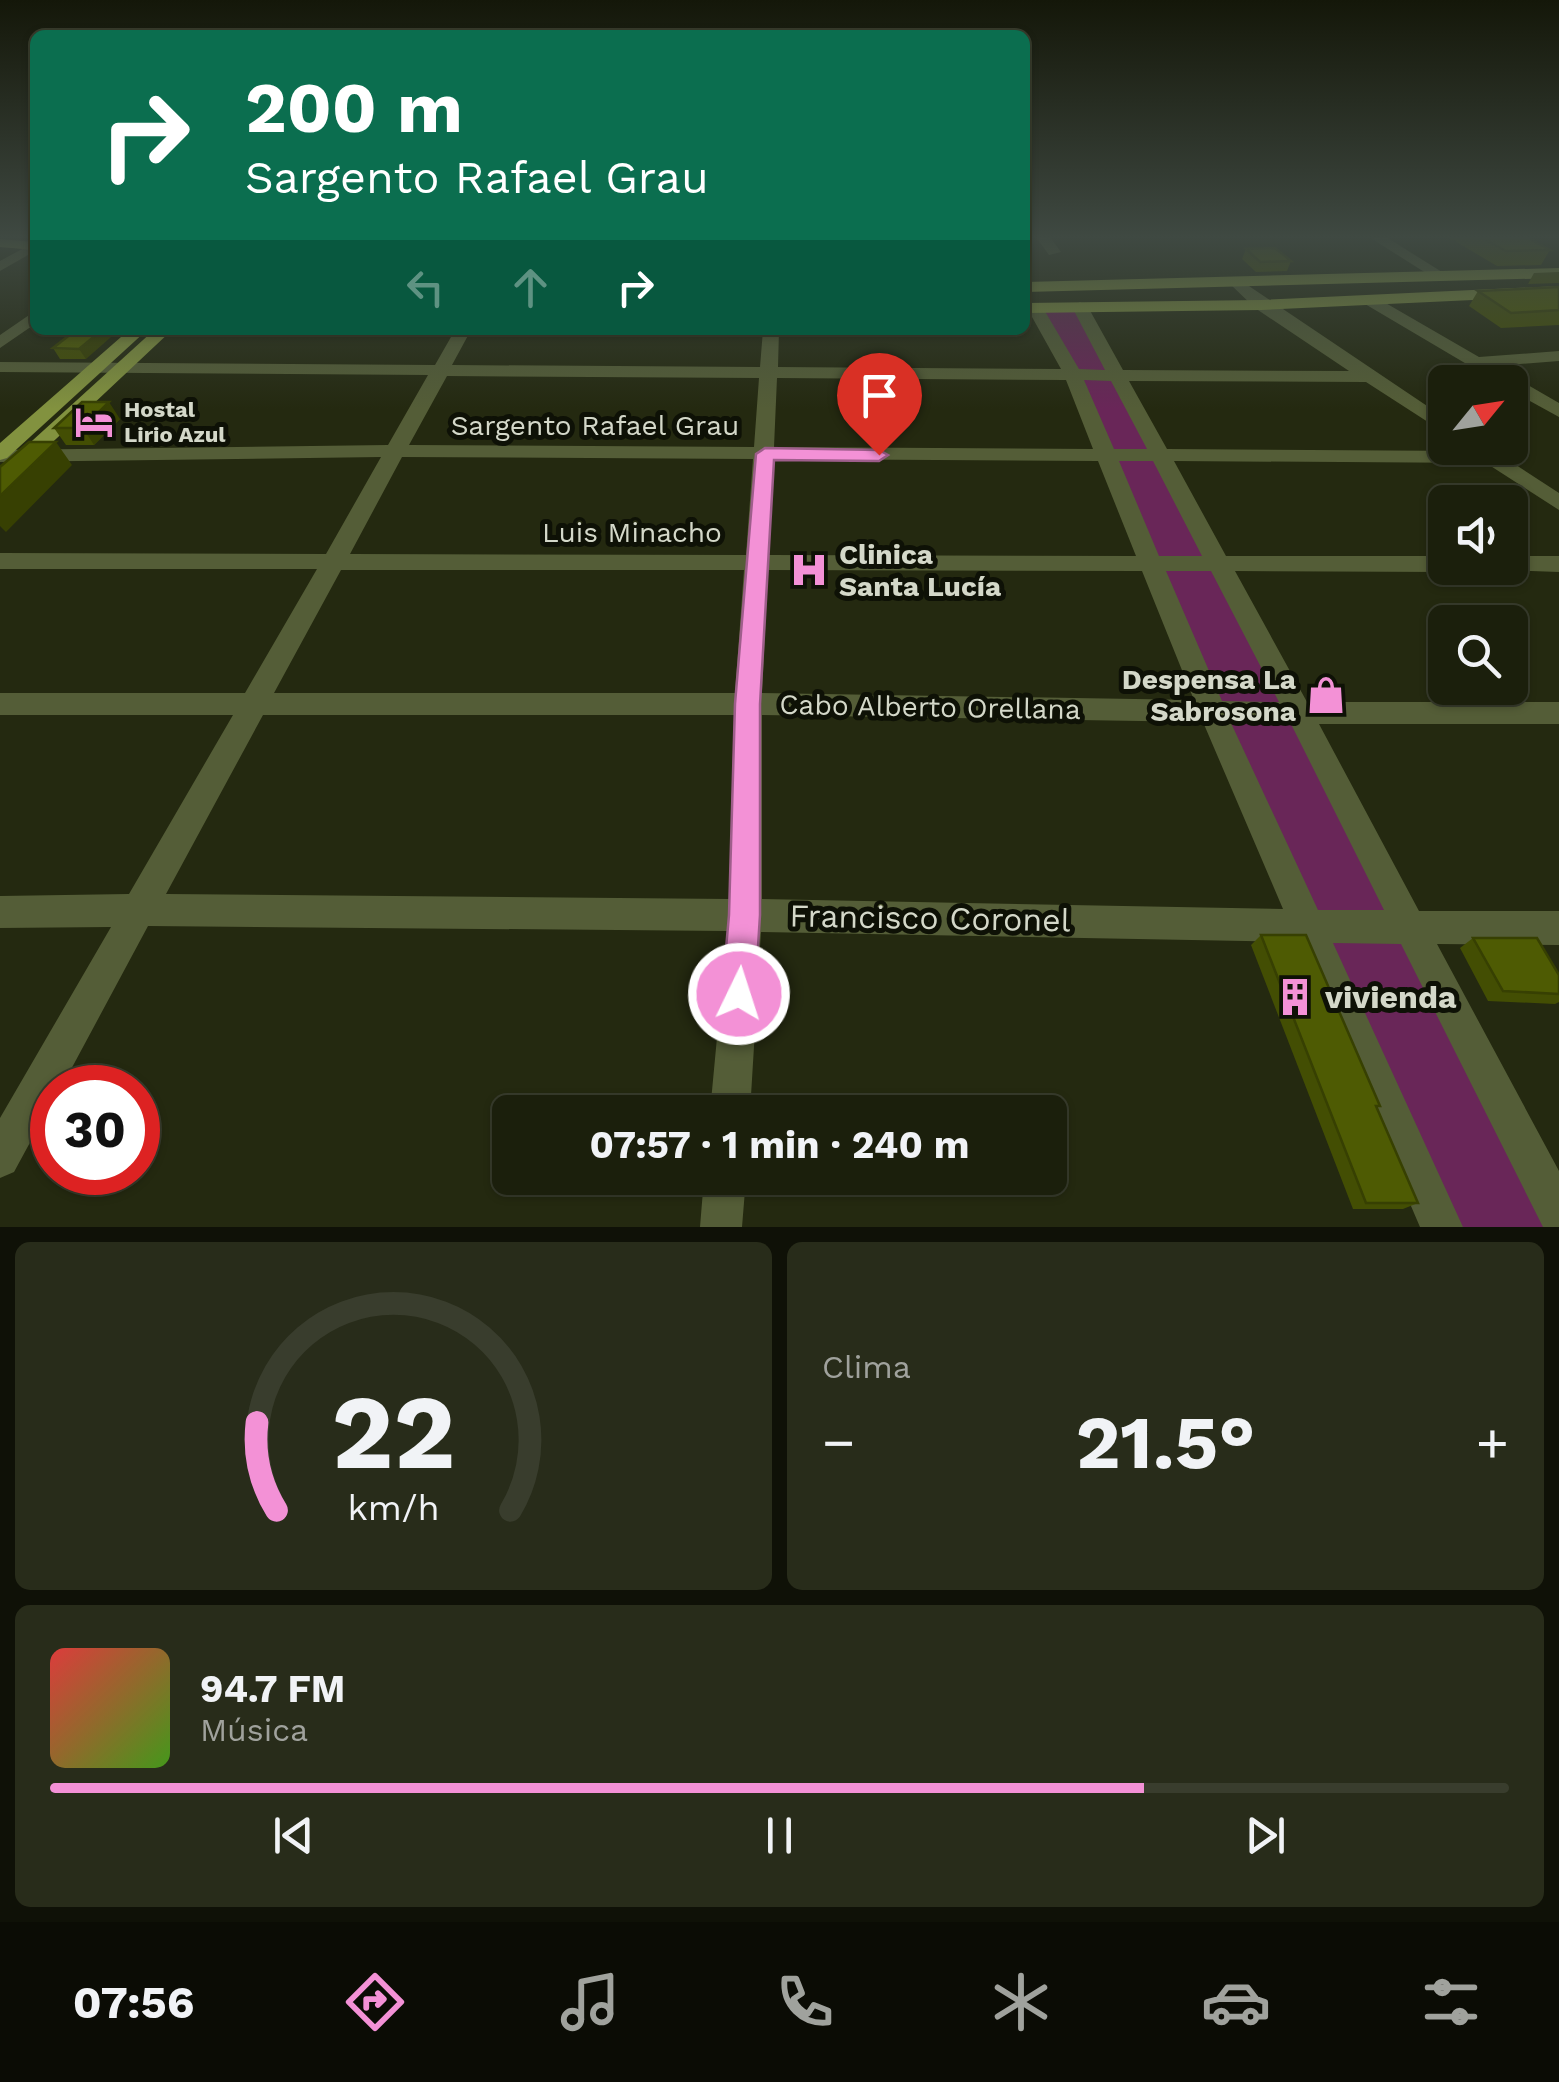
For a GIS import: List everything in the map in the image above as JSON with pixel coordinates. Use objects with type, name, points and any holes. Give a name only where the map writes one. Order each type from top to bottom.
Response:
[{"type":"main road","points":[[1030,301],[1106,294]]},
{"type":"main road","points":[[1030,301],[1080,307],[1261,305],[1498,294]]},
{"type":"main road","points":[[0,456],[133,335]]},
{"type":"main road","points":[[0,481],[159,335]]},
{"type":"street","points":[[1249,294],[1428,416]]},
{"type":"street","points":[[1371,301],[1559,410]]},
{"type":"street","points":[[1030,304],[1072,374],[1212,712],[1442,1227]]},
{"type":"street","points":[[1080,307],[1300,713],[1559,1214]]},
{"type":"street","points":[[0,343],[30,320]]},
{"type":"street","points":[[0,1158],[460,335]]},
{"type":"street","points":[[731,1095],[745,915],[748,704],[771,335]]},
{"type":"street","points":[[1477,362],[1559,356]]},
{"type":"street","points":[[0,367],[1371,378]]},
{"type":"street","name":"Sargento Rafael Grau","points":[[0,456],[393,452],[1162,458],[1428,453]]},
{"type":"street","points":[[1502,465],[1559,503]]},
{"type":"street","name":"Luis Minacho","points":[[0,561],[1428,564]]},
{"type":"street","points":[[1528,564],[1559,564]]},
{"type":"street","name":"Cabo Alberto Orellana","points":[[0,704],[748,704],[1300,713],[1559,712]]},
{"type":"street","name":"Francisco Coronel","points":[[0,912],[138,909],[745,915],[1559,928]]},
{"type":"street","points":[[721,1227],[723,1195]]},
{"type":"shaded area","points":[[1080,307],[1559,1227],[1442,1227],[1035,308]]},
{"type":"building","points":[[1483,294],[1559,294],[1559,310],[1511,313]]},
{"type":"building","points":[[70,335],[96,335],[79,349],[53,348]]},
{"type":"building","points":[[82,402],[109,402],[83,428],[54,428]]},
{"type":"building","points":[[29,442],[56,442],[0,496],[0,467]]},
{"type":"building","points":[[1261,935],[1306,935],[1418,1203],[1366,1203]]},
{"type":"building","points":[[1473,938],[1537,938],[1559,975],[1559,994],[1503,991]]},
{"type":"place","name":"Hostal Lirio Azul","points":[[94,422]]},
{"type":"place","name":"Clinica Santa Lucía","points":[[809,570]]},
{"type":"place","name":"Despensa La Sabrosona","points":[[1326,695]]},
{"type":"place","name":"vivienda","points":[[1295,997]]},
{"type":"route","points":[[739,994],[745,915],[748,704],[765,454],[879,455]]}]
